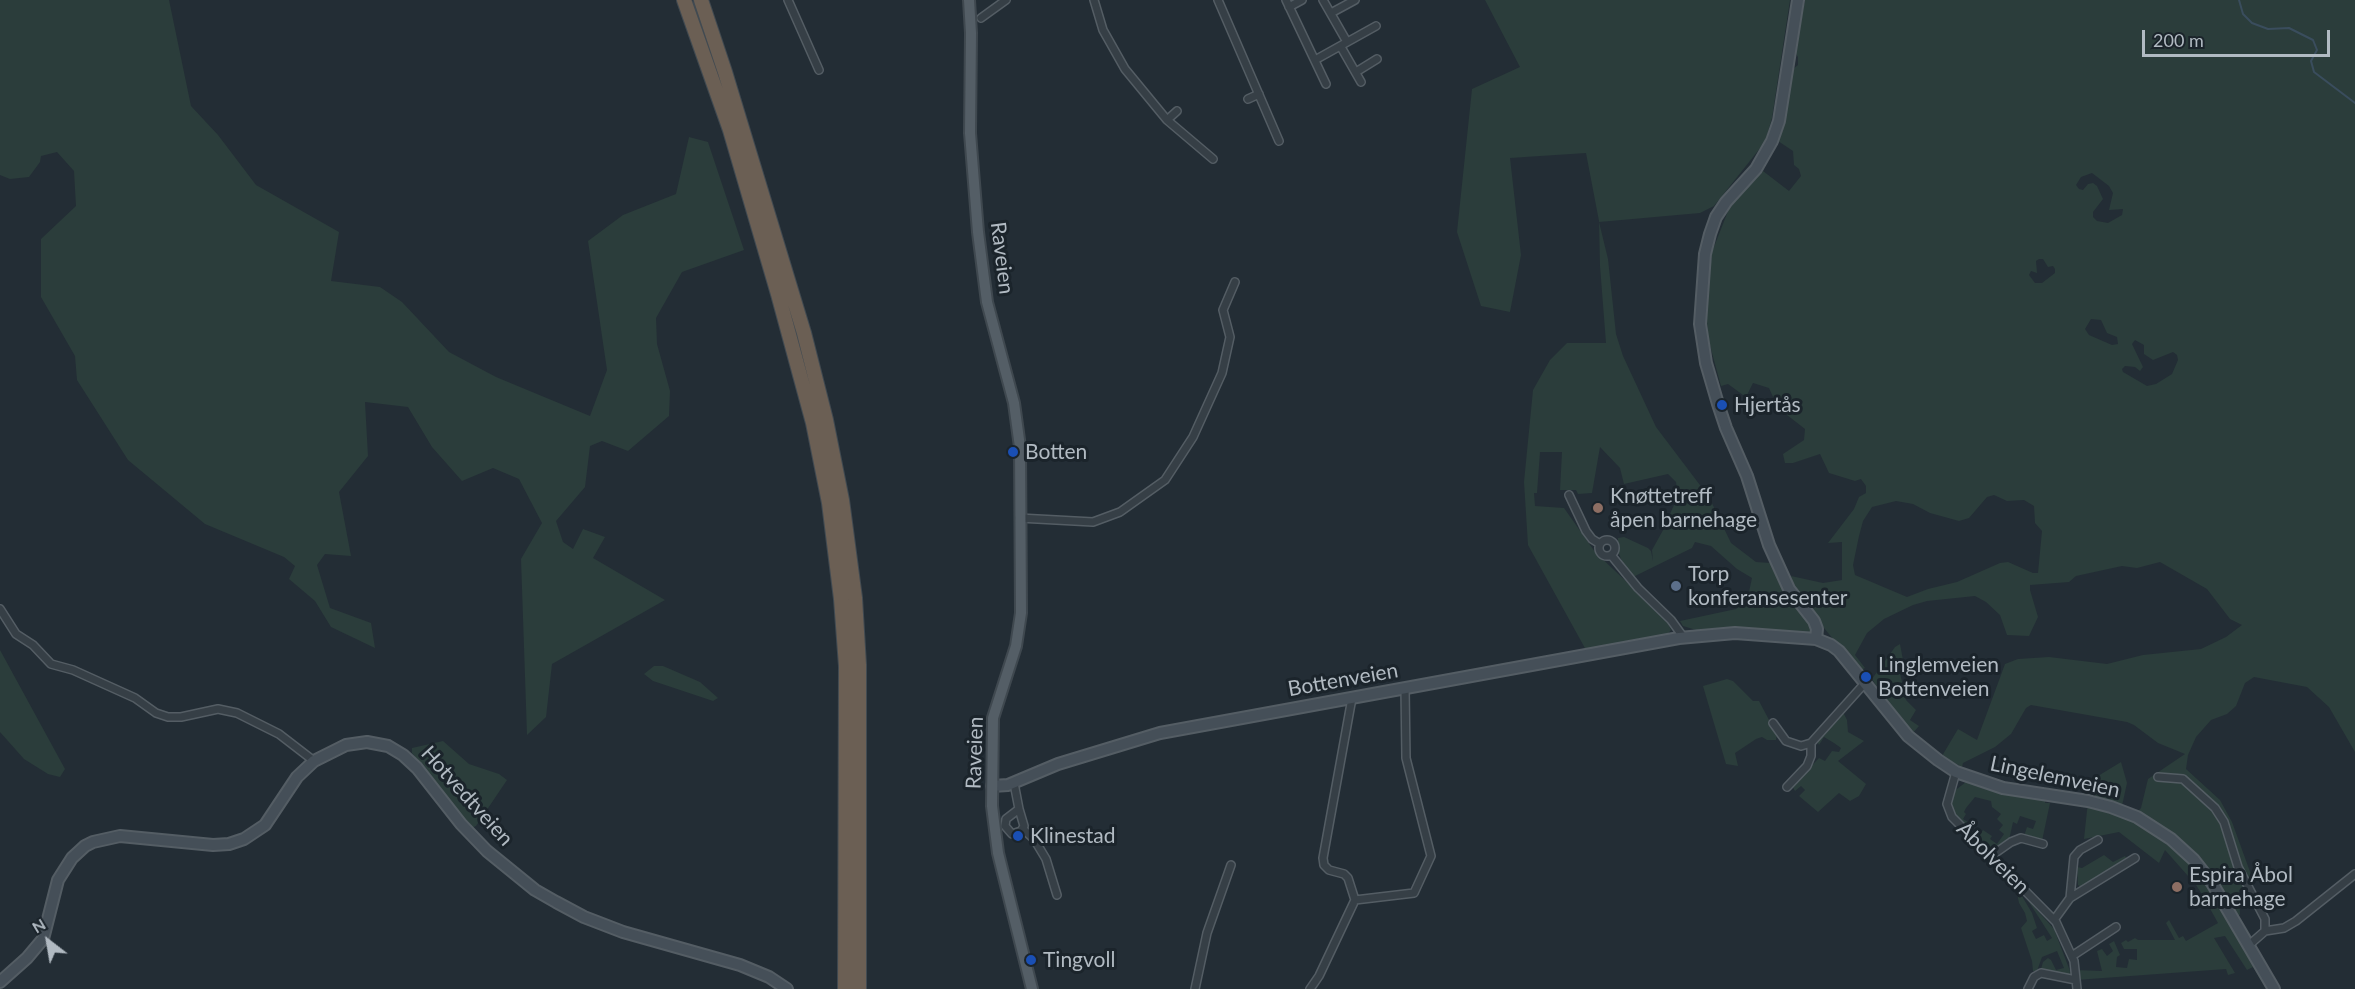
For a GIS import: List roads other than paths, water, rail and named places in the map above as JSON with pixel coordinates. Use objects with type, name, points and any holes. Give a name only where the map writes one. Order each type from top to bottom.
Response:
[{"type":"highway","points":[[684,0],[729,130],[785,316],[813,423],[829,503],[842,599],[846,678],[845,989]]},
{"type":"highway","points":[[701,0],[729,83],[804,333],[826,420],[844,510],[855,598],[859,677],[859,989]]},
{"type":"main road","name":"Raveien","points":[[969,0],[970,133],[978,232],[992,322],[1018,424],[1020,447],[1020,627],[1013,657],[993,718],[992,786],[997,845],[1032,989]]},
{"type":"main road","points":[[1798,0],[1780,112],[1772,141],[1756,170],[1726,202],[1710,234],[1700,324],[1706,363],[1718,404],[1726,428],[1748,476],[1766,537],[1789,589],[1814,621],[1816,639]]},
{"type":"main road","name":"Bottenveien","points":[[992,786],[1014,783],[1058,764],[1141,738],[1684,638],[1735,633],[1816,639]]},
{"type":"main road","name":"Lingelemveien","points":[[1816,639],[1835,647],[1908,736],[1938,760],[1959,773],[2003,788],[2099,804],[2134,816],[2178,844],[2203,870],[2274,989]]},
{"type":"main road","name":"Hotvedtveien","points":[[0,982],[27,958],[43,939],[58,880],[72,858],[85,846],[120,836],[213,846],[244,839],[265,825],[297,777],[314,761],[353,743],[367,742],[388,746],[411,762],[471,836],[507,869],[535,890],[584,917],[609,927],[641,939],[740,965],[769,977],[787,989]]},
{"type":"street","points":[[788,0],[819,70]]},
{"type":"street","points":[[981,18],[1006,0]]},
{"type":"street","points":[[1094,0],[1103,30],[1125,69],[1167,120],[1213,159]]},
{"type":"street","points":[[1218,0],[1280,141]]},
{"type":"street","points":[[1302,0],[1288,3],[1326,84]]},
{"type":"street","points":[[1323,0],[1361,82]]},
{"type":"street","points":[[1331,13],[1355,0]]},
{"type":"street","points":[[1315,60],[1376,26]]},
{"type":"street","points":[[1356,72],[1377,59]]},
{"type":"street","points":[[1248,99],[1259,94]]},
{"type":"street","points":[[1167,120],[1177,111]]},
{"type":"street","points":[[1020,518],[1093,522],[1120,512],[1165,480],[1193,436],[1222,373],[1230,337],[1223,310],[1235,282]]},
{"type":"street","points":[[1569,495],[1586,531],[1600,544]]},
{"type":"street","points":[[1600,544],[1606,540],[1613,543],[1615,548],[1611,555]]},
{"type":"street","points":[[1600,544],[1599,549],[1602,554],[1611,555],[1638,588],[1671,620],[1684,638]]},
{"type":"street","points":[[0,609],[16,633],[33,645],[51,664],[73,670],[135,698],[156,713],[168,717],[182,717],[218,709],[237,713],[279,734],[314,761]]},
{"type":"street","points":[[1773,723],[1778,733],[1786,741],[1801,746],[1811,743],[1865,683]]},
{"type":"street","points":[[1355,900],[1414,893],[1431,856],[1406,758],[1405,688]]},
{"type":"street","points":[[1310,989],[1319,976],[1355,900],[1348,878],[1324,866],[1323,858],[1352,698]]},
{"type":"street","points":[[1787,787],[1807,766],[1811,756],[1811,743]]},
{"type":"street","name":"Åbolveien","points":[[1959,773],[1950,791],[1947,804],[1952,817],[2054,920],[2072,956],[2077,989]]},
{"type":"street","points":[[2158,777],[2183,779],[2215,808],[2224,822],[2238,867],[2264,915],[2265,931]]},
{"type":"street","points":[[1014,783],[1023,829],[1034,839],[1046,859],[1057,895]]},
{"type":"street","points":[[1019,809],[1006,819],[1005,826],[1012,834],[1017,834],[1023,829]]},
{"type":"street","points":[[1991,856],[2021,838],[2043,844]]},
{"type":"street","points":[[2070,898],[2074,857],[2080,850],[2098,840]]},
{"type":"street","points":[[2054,920],[2070,898],[2134,858]]},
{"type":"street","points":[[1195,989],[1207,933],[1231,865]]},
{"type":"street","points":[[2249,945],[2265,931],[2284,928],[2296,921],[2355,874]]},
{"type":"street","points":[[2072,956],[2116,927]]},
{"type":"street","points":[[2028,989],[2034,977],[2041,973],[2076,980]]},
{"type":"waterway","points":[[2239,0],[2243,14],[2252,23],[2268,29],[2289,28],[2313,40],[2317,50],[2311,61],[2314,72],[2355,103]]},
{"type":"place","name":"Hjertås","points":[[1722,405]]},
{"type":"place","name":"Botten","points":[[1013,452]]},
{"type":"place","name":"Knøttetreff åpen barnehage","points":[[1598,508]]},
{"type":"place","name":"Torp konferansesenter","points":[[1676,586]]},
{"type":"place","name":"Linglemveien Bottenveien","points":[[1866,677]]},
{"type":"place","name":"Klinestad","points":[[1018,836]]},
{"type":"place","name":"Espira Åbol barnehage","points":[[2177,887]]},
{"type":"place","name":"Tingvoll","points":[[1031,960]]}]
